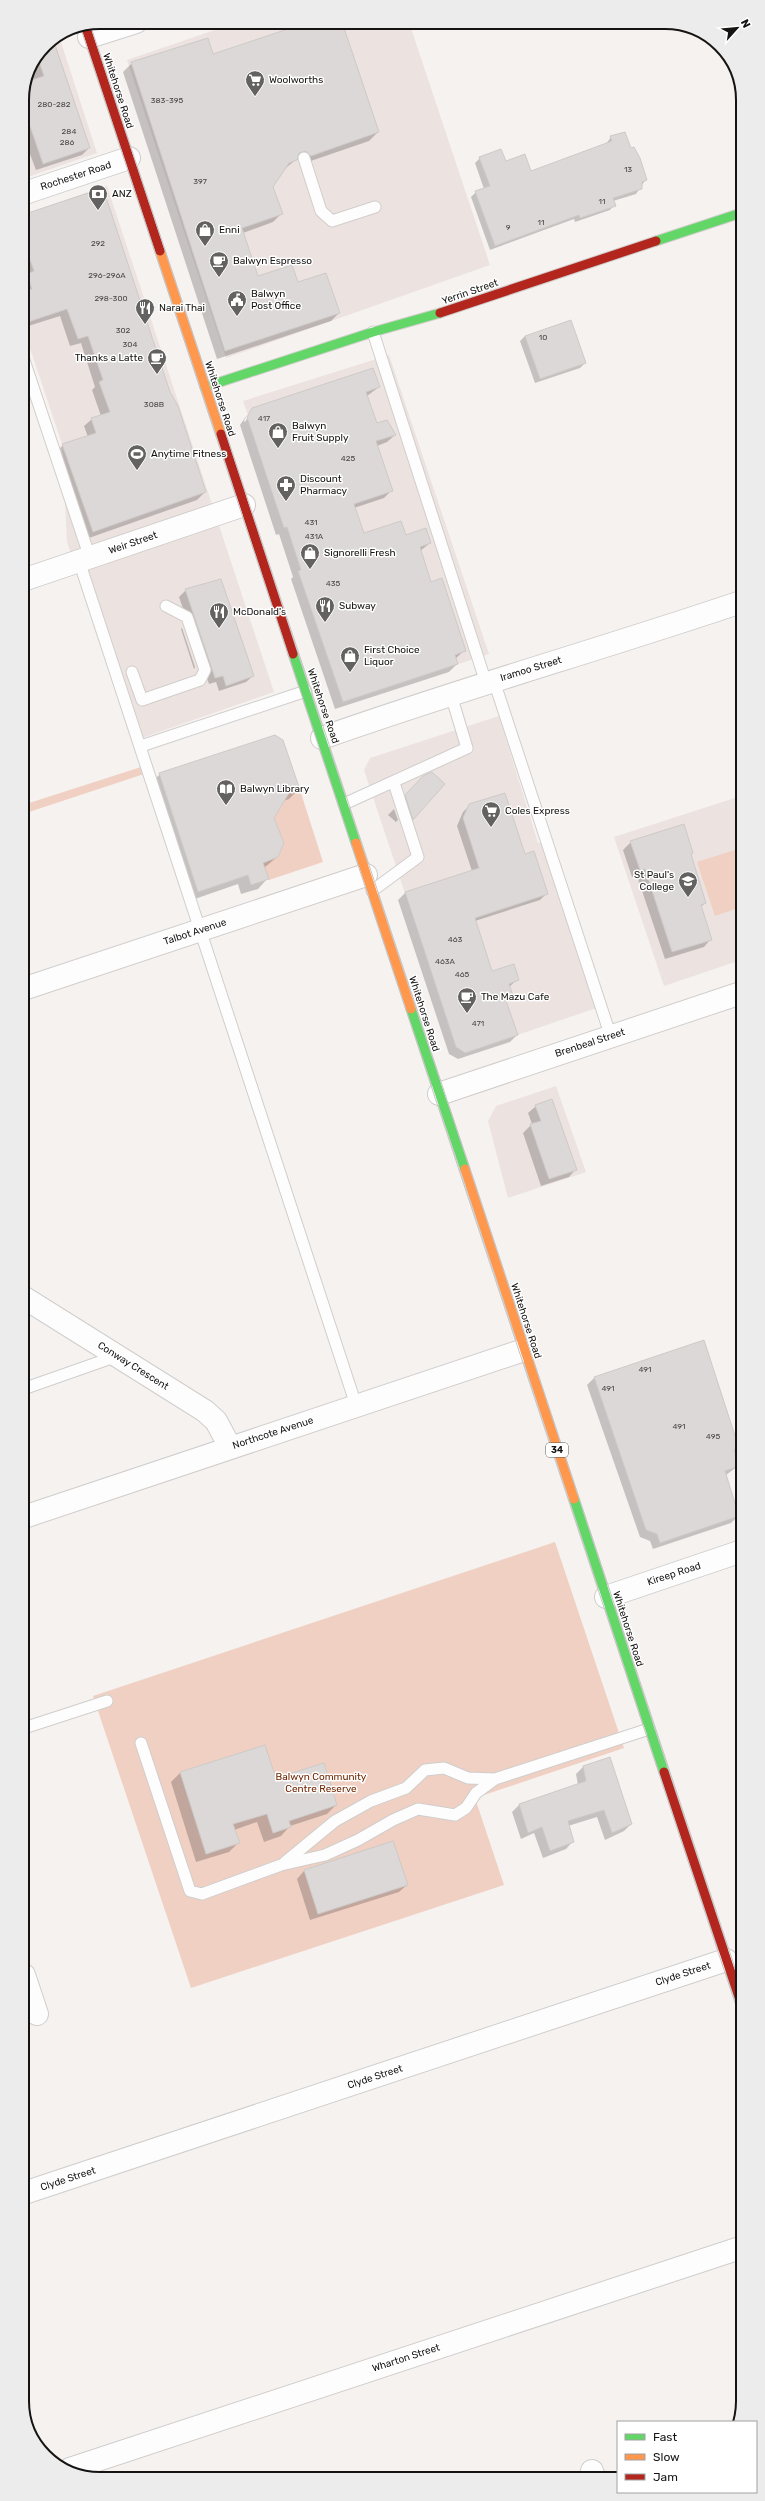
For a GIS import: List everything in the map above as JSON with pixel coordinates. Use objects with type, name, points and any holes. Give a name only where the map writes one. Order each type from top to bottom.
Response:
[{"type":"main road","name":"Whitehorse Road","points":[[87,31],[736,1989]]},
{"type":"main road","name":"Yerrin Street","points":[[205,387],[373,332],[414,322],[736,215]]},
{"type":"street","points":[[87,31],[98,29]]},
{"type":"street","name":"Rochester Road","points":[[29,192],[129,158]]},
{"type":"street","name":"Weir Street","points":[[29,578],[244,505]]},
{"type":"street","name":"Iramoo Street","points":[[322,738],[490,682],[561,659],[591,652],[736,604]]},
{"type":"street","name":"Talbot Avenue","points":[[29,987],[200,930],[369,883]]},
{"type":"street","name":"Brenbeal Street","points":[[439,1094],[736,995]]},
{"type":"street","name":"Conway Crescent","points":[[29,1301],[205,1411],[216,1421],[230,1447]]},
{"type":"street","name":"Northcote Avenue","points":[[29,1515],[524,1350]]},
{"type":"street","name":"Kireep Road","points":[[606,1597],[736,1553]]},
{"type":"street","name":"Clyde Street","points":[[29,2191],[726,1960]]},
{"type":"street","points":[[29,1990],[37,2014]]},
{"type":"street","name":"Wharton Street","points":[[73,2467],[736,2249]]},
{"type":"lane","points":[[304,158],[322,211],[332,221],[375,207]]},
{"type":"lane","points":[[373,332],[611,1037]]},
{"type":"lane","points":[[29,377],[141,746],[356,1405]]},
{"type":"lane","points":[[132,672],[142,700],[200,680],[205,670],[187,617],[166,606]]},
{"type":"lane","points":[[141,746],[306,691]]},
{"type":"lane","points":[[344,804],[394,783],[467,748],[451,695]]},
{"type":"lane","points":[[369,883],[418,857],[394,783]]},
{"type":"lane","points":[[29,1387],[117,1356]]},
{"type":"lane","points":[[29,1726],[107,1700]]},
{"type":"lane","points":[[141,1743],[190,1891],[202,1894],[281,1865],[325,1855],[358,1840],[393,1820],[418,1809],[455,1815],[466,1808],[476,1793],[495,1779],[650,1729]]},
{"type":"lane","points":[[281,1865],[335,1821],[371,1801],[406,1788],[425,1770],[444,1768],[468,1778],[495,1779]]},
{"type":"shaded area","points":[[218,29],[411,29],[490,265],[226,358],[127,60]]},
{"type":"shaded area","points":[[61,41],[97,153],[29,177],[29,100],[31,81],[38,64]]},
{"type":"shaded area","points":[[107,186],[274,692],[133,741],[67,542],[62,444],[29,345],[29,213]]},
{"type":"shaded area","points":[[389,355],[489,654],[343,702],[298,571],[301,569],[243,401]]},
{"type":"shaded area","points":[[499,716],[538,843],[549,840],[605,1005],[465,1053],[456,1047],[364,770],[370,758]]},
{"type":"shaded area","name":"St Paul's College","points":[[736,798],[736,962],[664,986],[614,837]]},
{"type":"shaded area","points":[[556,1086],[586,1172],[508,1198],[488,1121],[496,1106]]},
{"type":"green space","points":[[141,767],[144,774],[29,812],[29,803]]},
{"type":"green space","points":[[300,790],[323,862],[269,880],[263,863],[278,857],[284,843],[274,818],[289,793]]},
{"type":"green space","points":[[736,850],[736,909],[715,916],[697,862]]},
{"type":"green space","name":"Balwyn Community Centre Reserve","points":[[555,1542],[624,1748],[475,1798],[504,1885],[191,1988],[93,1696]]},
{"type":"building","name":"Woolworths","points":[[288,29],[344,29],[379,132],[311,156],[306,151],[299,153],[297,160],[289,163],[273,187],[283,214],[242,228],[258,276],[292,265],[298,282],[326,273],[340,313],[225,351],[131,62],[208,38],[213,54]]},
{"type":"building","points":[[55,46],[90,148],[43,164],[29,126],[29,100],[31,80],[44,76],[39,62]]},
{"type":"building","points":[[625,132],[631,148],[634,147],[640,158],[647,180],[642,182],[642,189],[613,198],[616,206],[580,218],[579,215],[495,246],[475,191],[490,186],[479,157],[501,149],[506,161],[525,154],[531,171],[612,141],[610,136]]},
{"type":"building","points":[[103,188],[170,392],[178,406],[206,492],[93,532],[62,444],[96,433],[91,418],[110,412],[99,382],[103,380],[88,336],[78,339],[67,309],[29,322],[29,290],[32,289],[29,280],[29,273],[34,271],[29,257],[29,213]]},
{"type":"building","points":[[571,320],[586,363],[540,379],[525,336]]},
{"type":"building","points":[[373,368],[380,387],[366,392],[377,423],[387,420],[396,435],[376,441],[393,491],[354,504],[364,533],[401,521],[406,535],[426,528],[431,543],[420,547],[431,582],[442,578],[466,651],[455,655],[458,664],[343,702],[298,571],[301,570],[287,527],[284,528],[247,417],[252,408]]},
{"type":"building","points":[[221,579],[254,676],[226,686],[223,676],[215,678],[185,589]]},
{"type":"building","name":"Balwyn Library","points":[[275,735],[283,740],[300,790],[289,793],[274,818],[284,843],[278,857],[263,863],[269,879],[251,885],[248,875],[198,892],[159,773]]},
{"type":"building","points":[[432,772],[445,784],[413,820],[405,795],[423,776]]},
{"type":"building","points":[[505,793],[525,854],[534,851],[548,894],[475,918],[492,971],[514,964],[519,980],[509,984],[513,996],[505,998],[518,1035],[465,1053],[456,1047],[405,892],[479,868],[463,818],[469,804]]},
{"type":"building","points":[[684,824],[693,853],[691,854],[706,903],[701,905],[712,940],[672,952],[645,869],[640,870],[630,841]]},
{"type":"building","points":[[552,1099],[577,1170],[549,1179],[530,1124],[541,1121],[535,1105]]},
{"type":"building","points":[[704,1340],[736,1439],[736,1449],[734,1450],[736,1456],[736,1467],[725,1471],[736,1506],[736,1517],[660,1543],[657,1534],[646,1530],[594,1377]]},
{"type":"building","points":[[265,1745],[276,1778],[324,1763],[337,1805],[289,1821],[291,1827],[273,1833],[267,1814],[233,1824],[240,1843],[206,1854],[180,1772]]},
{"type":"building","points":[[610,1757],[632,1824],[612,1833],[604,1810],[568,1821],[574,1842],[550,1851],[542,1827],[528,1833],[519,1804],[586,1781],[583,1766]]},
{"type":"building","points":[[393,1841],[408,1885],[318,1914],[304,1870]]},
{"type":"tram line","points":[[92,29],[736,1971]]},
{"type":"tram line","points":[[82,31],[736,2006]]},
{"type":"traffic: fast","points":[[656,241],[736,215]]},
{"type":"traffic: fast","points":[[205,387],[373,332],[440,313]]},
{"type":"traffic: fast","points":[[293,654],[356,843]]},
{"type":"traffic: fast","points":[[411,1009],[465,1169]]},
{"type":"traffic: fast","points":[[574,1499],[664,1772]]},
{"type":"traffic: slow","points":[[160,251],[221,434]]},
{"type":"traffic: slow","points":[[356,843],[411,1009]]},
{"type":"traffic: slow","points":[[465,1169],[574,1499]]},
{"type":"traffic: jam","points":[[87,30],[160,251]]},
{"type":"traffic: jam","points":[[440,313],[656,241]]},
{"type":"traffic: jam","points":[[221,434],[293,654]]},
{"type":"traffic: jam","points":[[664,1772],[736,1988]]},
{"type":"place","name":"Woolworths","points":[[255,97]]},
{"type":"place","name":"ANZ","points":[[98,211]]},
{"type":"place","name":"Enni","points":[[205,247]]},
{"type":"place","name":"Balwyn Espresso","points":[[219,278]]},
{"type":"place","name":"Balwyn Post Office","points":[[237,317]]},
{"type":"place","name":"Narai Thai","points":[[145,325]]},
{"type":"place","name":"Thanks a Latte","points":[[157,375]]},
{"type":"place","name":"Balwyn Fruit Supply","points":[[278,449]]},
{"type":"place","name":"Anytime Fitness","points":[[137,471]]},
{"type":"place","name":"Discount Pharmacy","points":[[286,502]]},
{"type":"place","name":"Signorelli Fresh","points":[[310,570]]},
{"type":"place","name":"Subway","points":[[325,623]]},
{"type":"place","name":"McDonald's","points":[[219,629]]},
{"type":"place","name":"First Choice Liquor","points":[[350,673]]},
{"type":"place","name":"Balwyn Library","points":[[226,806]]},
{"type":"place","name":"Coles Express","points":[[491,828]]},
{"type":"place","name":"St Paul's College","points":[[688,898]]},
{"type":"place","name":"The Mazu Cafe","points":[[467,1014]]}]
